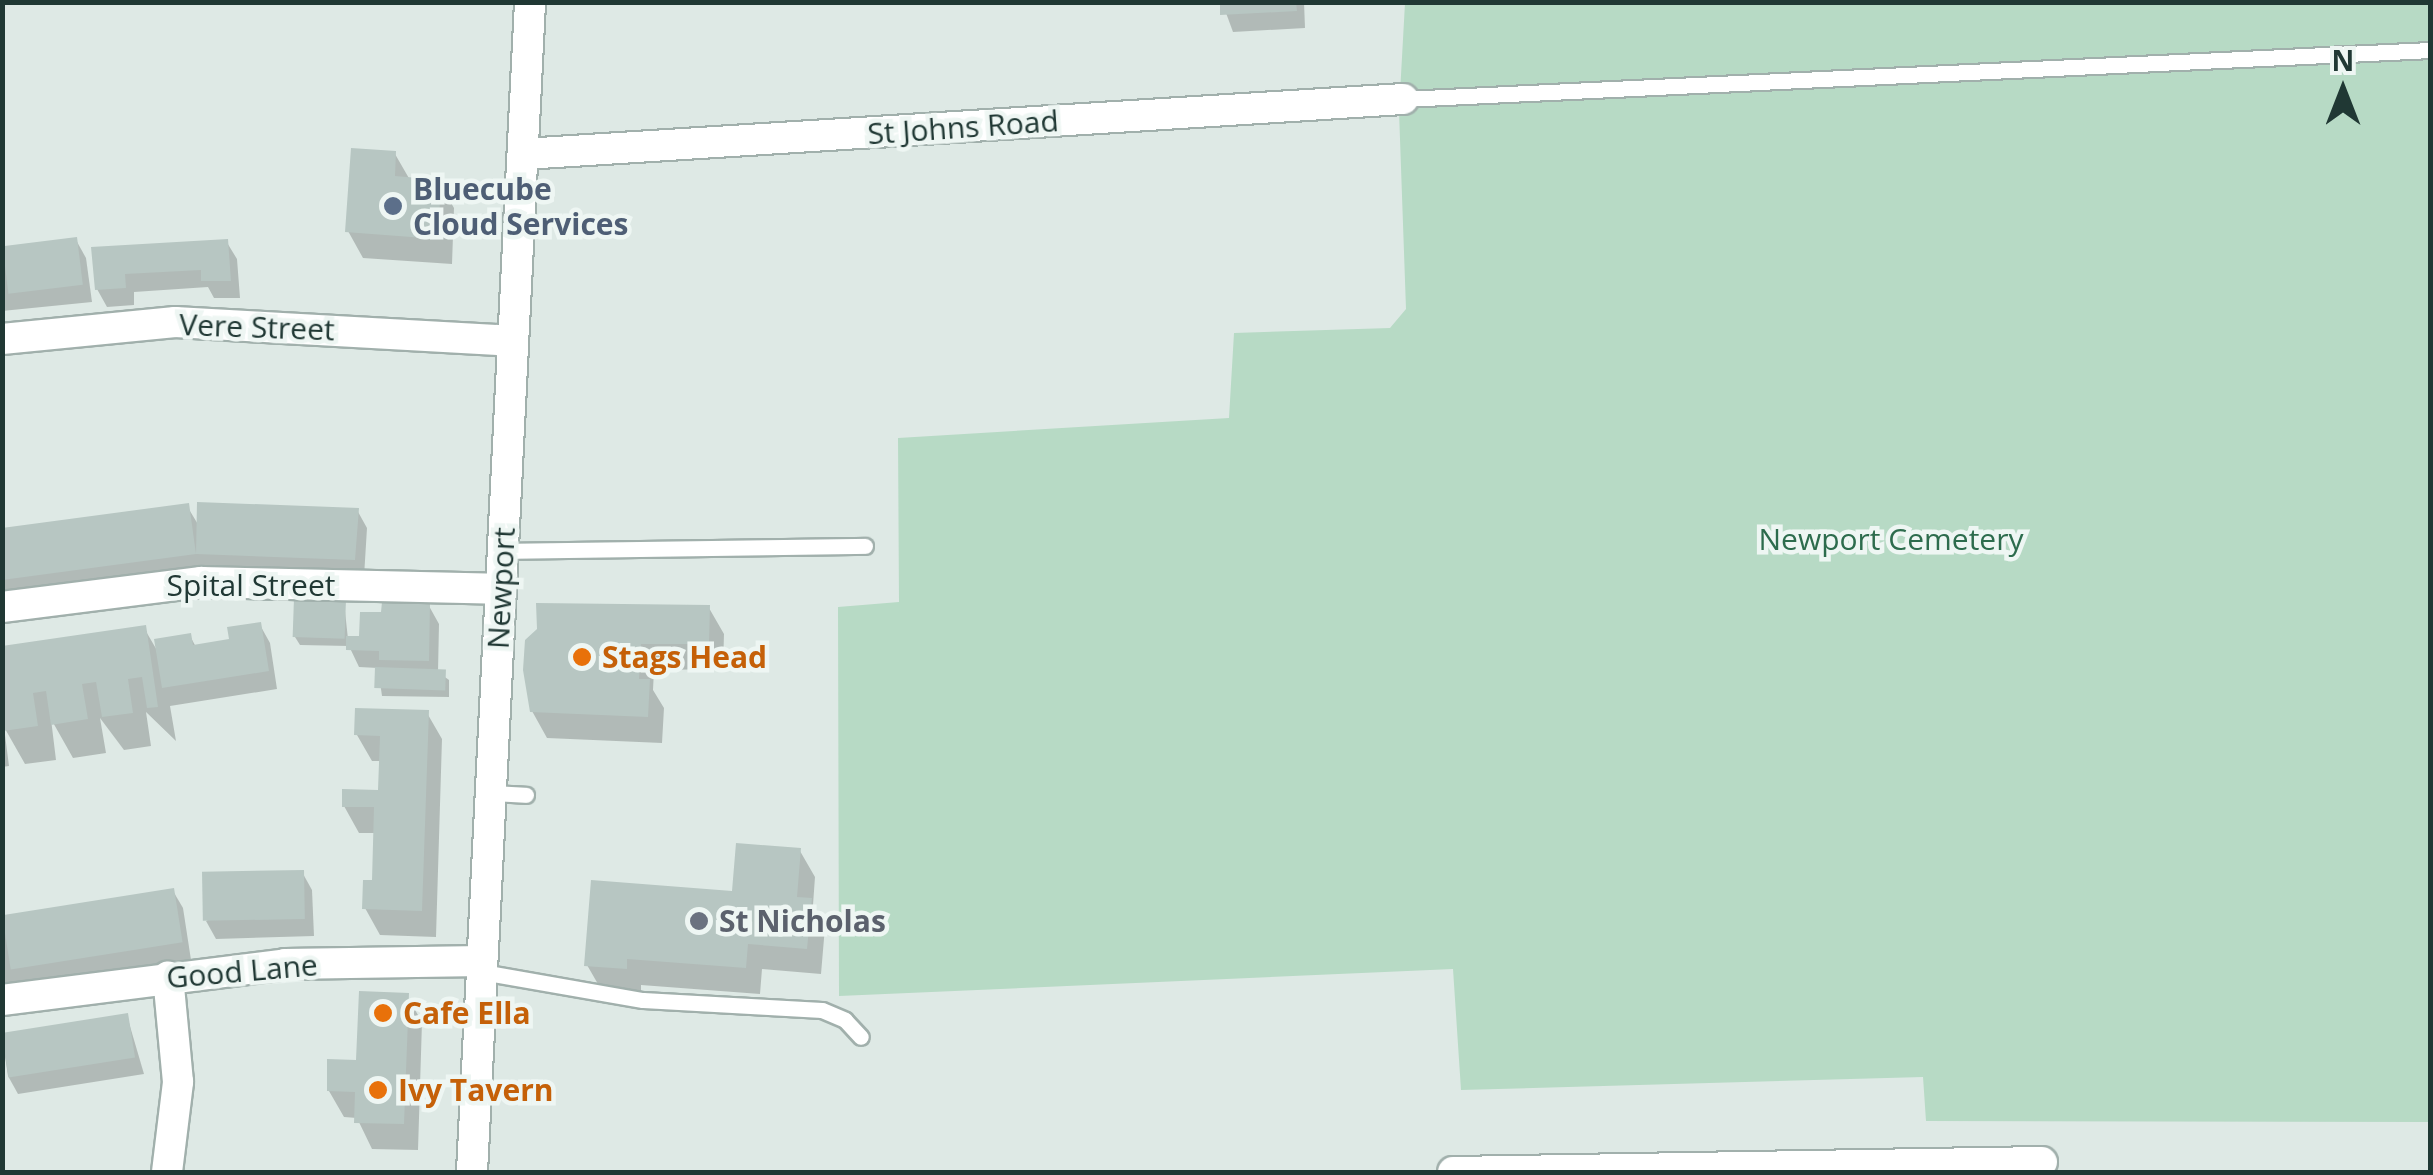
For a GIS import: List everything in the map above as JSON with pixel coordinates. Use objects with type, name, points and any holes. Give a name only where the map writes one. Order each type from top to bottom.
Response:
[{"type":"street","name":"Newport","points":[[472,1172],[530,2]]},
{"type":"street","name":"St Johns Road","points":[[524,154],[1402,99]]},
{"type":"street","name":"Vere Street","points":[[2,338],[176,322],[512,341]]},
{"type":"street","name":"Spital Street","points":[[2,607],[202,582],[501,589]]},
{"type":"street","name":"Good Lane","points":[[2,1000],[286,964],[482,966]]},
{"type":"street","points":[[167,1172],[178,1082],[168,976]]},
{"type":"street","points":[[1453,1172],[2042,1162]]},
{"type":"lane","points":[[1402,99],[2430,50]]},
{"type":"lane","points":[[504,551],[865,546]]},
{"type":"lane","points":[[492,793],[526,796]]},
{"type":"lane","points":[[482,966],[643,1000],[822,1010],[845,1020],[861,1036]]},
{"type":"green space","name":"Newport Cemetery","points":[[1405,3],[2430,3],[2430,1122],[1926,1121],[1923,1077],[1461,1090],[1453,969],[839,996],[838,607],[899,602],[898,438],[1229,418],[1234,333],[1390,328],[1406,309],[1399,111]]},
{"type":"building","points":[[1220,2],[1296,2],[1297,11],[1220,15]]},
{"type":"building","name":"Bluecube Cloud Services","points":[[351,148],[396,151],[395,176],[441,180],[438,239],[345,232]]},
{"type":"building","points":[[77,237],[83,285],[8,294],[3,246]]},
{"type":"building","points":[[228,239],[231,281],[201,281],[201,270],[125,274],[126,288],[95,290],[91,247]]},
{"type":"building","points":[[197,502],[359,508],[355,560],[196,554]]},
{"type":"building","points":[[189,503],[196,554],[2,580],[2,528]]},
{"type":"building","points":[[294,598],[346,600],[345,639],[293,637]]},
{"type":"building","points":[[382,602],[430,603],[429,661],[379,660],[379,651],[346,650],[346,636],[359,636],[360,612],[381,612]]},
{"type":"building","name":"Stags Head","points":[[536,603],[710,605],[709,644],[641,644],[639,679],[650,679],[648,717],[530,712],[523,670],[525,640],[537,629]]},
{"type":"building","points":[[261,622],[269,671],[162,688],[154,639],[191,633],[193,645],[229,639],[227,627]]},
{"type":"building","points":[[146,625],[158,707],[147,708],[142,677],[128,679],[133,713],[102,717],[96,682],[82,684],[88,719],[51,725],[46,691],[33,693],[38,726],[3,731],[2,646]]},
{"type":"building","points":[[375,667],[446,669],[445,690],[374,688]]},
{"type":"building","points":[[355,708],[429,710],[422,911],[362,909],[363,880],[372,880],[374,807],[342,807],[342,789],[378,790],[380,736],[354,735]]},
{"type":"building","name":"St Nicholas","points":[[736,843],[801,848],[797,897],[812,898],[807,949],[748,944],[746,968],[627,959],[627,969],[584,966],[591,880],[732,891]]},
{"type":"building","points":[[304,870],[305,919],[203,921],[202,872]]},
{"type":"building","points":[[174,888],[183,942],[11,970],[2,915]]},
{"type":"building","points":[[359,991],[409,993],[404,1124],[354,1123],[355,1092],[327,1091],[327,1059],[356,1060]]},
{"type":"building","points":[[128,1013],[135,1057],[9,1077],[2,1033]]},
{"type":"place","name":"Bluecube Cloud Services","points":[[393,206]]},
{"type":"place","name":"Stags Head","points":[[582,657]]},
{"type":"place","name":"St Nicholas","points":[[699,921]]},
{"type":"place","name":"Cafe Ella","points":[[383,1013]]},
{"type":"place","name":"Ivy Tavern","points":[[378,1090]]}]
